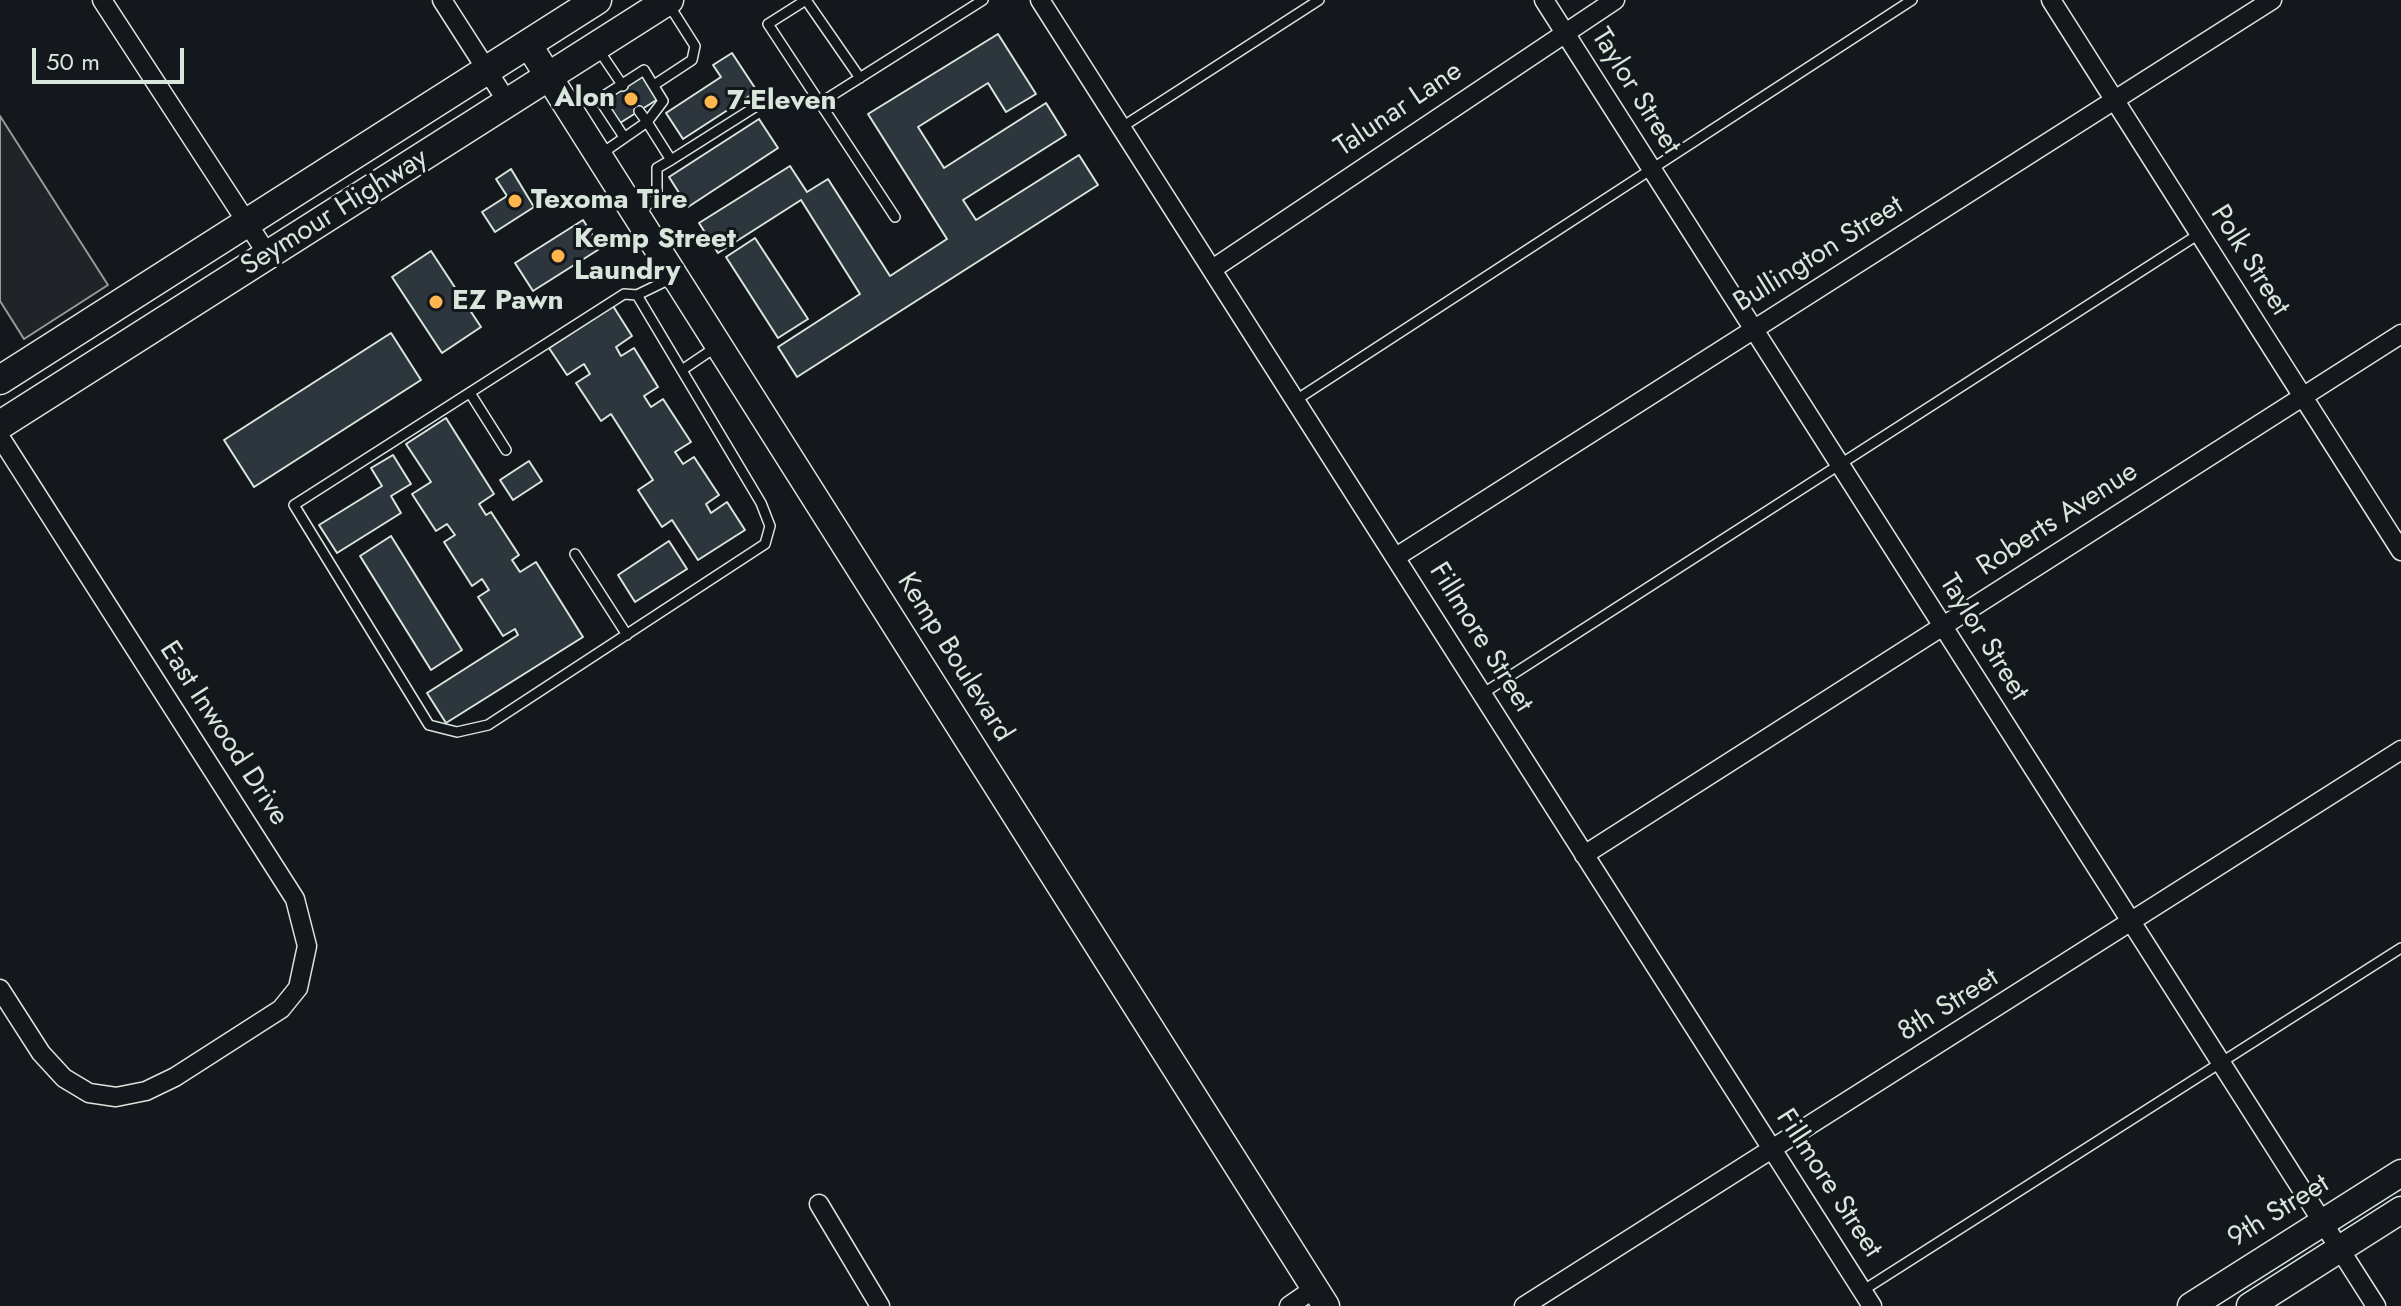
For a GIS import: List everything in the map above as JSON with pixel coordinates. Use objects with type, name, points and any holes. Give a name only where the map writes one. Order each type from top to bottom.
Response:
[{"type":"main road","name":"Seymour Highway","points":[[0,380],[597,0]]},
{"type":"main road","name":"Seymour Highway","points":[[0,425],[668,1]]},
{"type":"main road","name":"Kemp Boulevard","points":[[528,44],[1320,1297]]},
{"type":"main road","name":"9th Street","points":[[2191,1306],[2401,1173]]},
{"type":"main road","points":[[2250,1306],[2401,1210]]},
{"type":"street","points":[[102,0],[268,255]]},
{"type":"street","points":[[442,0],[508,103]]},
{"type":"street","name":"Taylor Street","points":[[1544,0],[2376,1306]]},
{"type":"street","name":"Talunar Lane","points":[[1214,268],[1615,0]]},
{"type":"street","name":"Polk Street","points":[[2051,0],[2401,551]]},
{"type":"street","name":"Bullington Street","points":[[1396,557],[2272,0]]},
{"type":"street","name":"Fillmore Street","points":[[1042,1],[1867,1298]]},
{"type":"street","name":"Roberts Avenue","points":[[1584,855],[2401,334]]},
{"type":"street","name":"East Inwood Drive","points":[[0,437],[295,899],[307,946],[298,988],[281,1009],[220,1050],[146,1091],[116,1097],[89,1093],[64,1078],[41,1053],[0,989]]},
{"type":"street","name":"8th Street","points":[[1524,1306],[1773,1151],[2401,750]]},
{"type":"street","points":[[819,1204],[880,1306]]},
{"type":"street","points":[[1289,1306],[1320,1297]]},
{"type":"lane","points":[[860,78],[806,0],[768,24],[895,217]]},
{"type":"lane","points":[[820,103],[983,0]]},
{"type":"lane","points":[[1122,127],[1319,0]]},
{"type":"lane","points":[[1296,400],[1912,0]]},
{"type":"lane","points":[[654,85],[692,60],[695,46],[668,1]]},
{"type":"lane","points":[[597,47],[622,85]]},
{"type":"lane","points":[[598,156],[647,122],[663,101],[644,70],[599,99],[624,137]]},
{"type":"lane","points":[[635,214],[657,198],[657,168],[755,107]]},
{"type":"lane","points":[[639,111],[671,160]]},
{"type":"lane","points":[[1482,694],[2199,234]]},
{"type":"lane","points":[[637,295],[761,503],[770,526],[765,544],[488,725],[457,732],[429,725],[294,505],[624,294],[637,295],[675,276]]},
{"type":"lane","points":[[682,370],[718,345]]},
{"type":"lane","points":[[470,393],[506,450]]},
{"type":"lane","points":[[575,554],[627,635]]},
{"type":"lane","points":[[1867,1298],[2220,1063],[2401,948]]},
{"type":"shaded area","points":[[0,116],[108,285],[24,339],[0,301]]},
{"type":"building","points":[[998,34],[1036,94],[1006,112],[988,83],[918,127],[944,168],[1046,103],[1066,135],[963,200],[976,220],[1079,155],[1098,185],[797,377],[778,347],[860,294],[801,200],[718,253],[699,223],[790,166],[807,192],[828,179],[890,276],[947,239],[868,114]]},
{"type":"building","name":"7-Eleven","points":[[732,53],[757,91],[683,139],[666,113],[721,77],[713,65]]},
{"type":"building","name":"Alon","points":[[642,74],[658,99],[620,123],[604,98]]},
{"type":"building","points":[[759,119],[778,148],[688,207],[669,177]]},
{"type":"building","name":"Texoma Tire","points":[[511,169],[534,207],[495,232],[482,212],[507,196],[496,179]]},
{"type":"building","name":"Kemp Street Laundry","points":[[583,220],[601,248],[533,291],[515,263]]},
{"type":"building","points":[[755,238],[808,319],[778,338],[726,257]]},
{"type":"building","name":"EZ Pawn","points":[[431,251],[481,327],[442,353],[392,277]]},
{"type":"building","points":[[613,306],[632,336],[616,347],[621,356],[634,348],[658,387],[644,396],[651,407],[663,399],[691,442],[675,452],[683,464],[694,457],[719,495],[706,504],[711,513],[727,502],[745,530],[698,560],[672,520],[662,527],[638,490],[653,480],[611,414],[601,421],[576,383],[590,374],[584,364],[567,375],[549,348]]},
{"type":"building","points":[[391,333],[421,380],[254,487],[224,440]]},
{"type":"building","points":[[446,418],[494,494],[479,504],[486,515],[491,512],[519,555],[512,560],[520,572],[536,562],[583,637],[446,723],[427,693],[518,635],[515,629],[503,636],[478,597],[489,590],[482,579],[472,586],[444,542],[455,535],[447,524],[436,531],[412,494],[431,482],[406,444]]},
{"type":"building","points":[[393,455],[411,484],[391,496],[401,513],[337,553],[319,525],[382,486],[371,468]]},
{"type":"building","points":[[529,461],[542,481],[513,500],[500,480]]},
{"type":"building","points":[[391,536],[462,650],[431,670],[360,556]]},
{"type":"building","points":[[669,541],[687,569],[635,602],[618,575]]},
{"type":"place","name":"Alon","points":[[631,99]]},
{"type":"place","name":"7-Eleven","points":[[711,102]]},
{"type":"place","name":"Texoma Tire","points":[[515,201]]},
{"type":"place","name":"Kemp Street Laundry","points":[[558,256]]},
{"type":"place","name":"EZ Pawn","points":[[436,302]]}]
